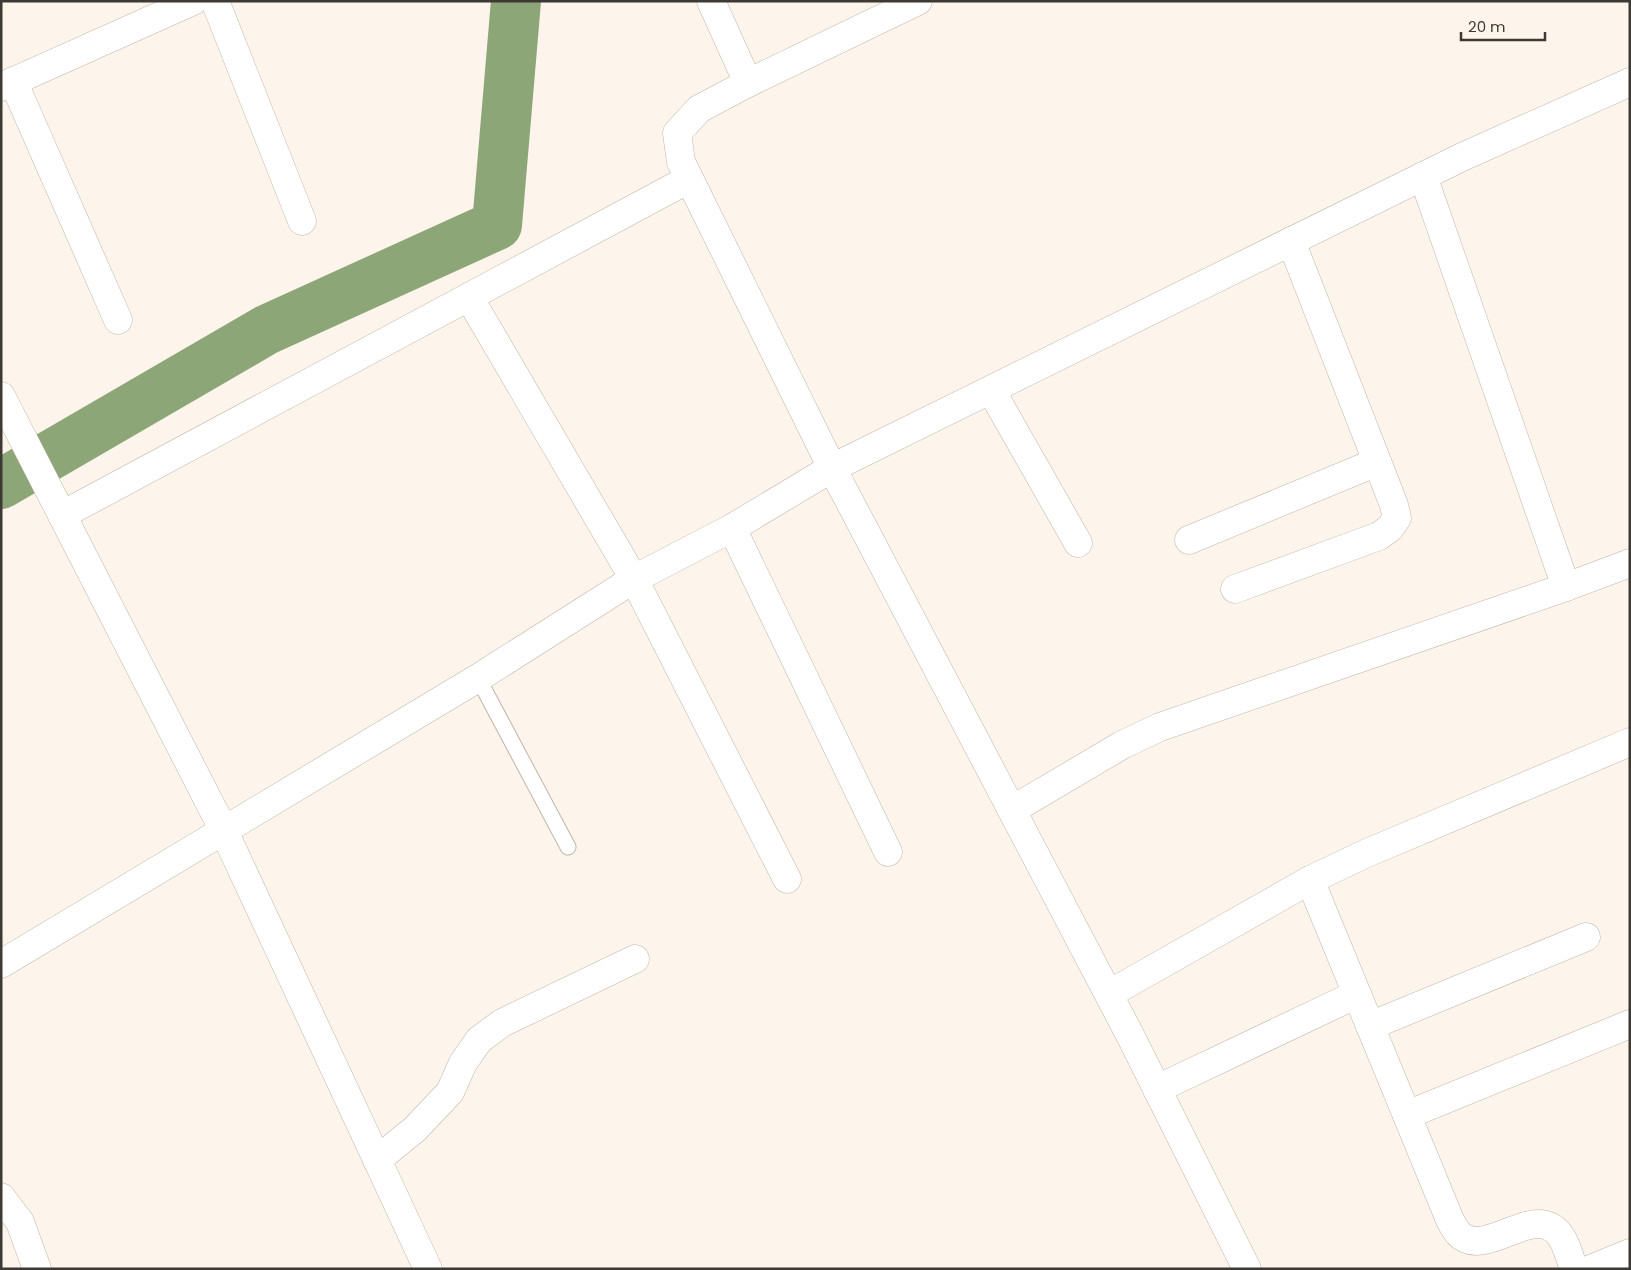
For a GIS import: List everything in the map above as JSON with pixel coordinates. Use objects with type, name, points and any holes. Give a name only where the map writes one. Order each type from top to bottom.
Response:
[{"type":"street","points":[[118,320],[7,84],[193,1]]},
{"type":"street","points":[[215,1],[302,221]]},
{"type":"street","points":[[711,1],[748,83]]},
{"type":"street","points":[[918,1],[748,83],[699,109],[677,133],[681,162],[832,468],[1109,994],[1247,1269]]},
{"type":"street","points":[[1,964],[223,829],[478,678],[634,579],[732,528],[832,468],[1423,176],[1630,82]]},
{"type":"street","points":[[1423,176],[1566,587]]},
{"type":"street","points":[[57,505],[469,297],[689,179]]},
{"type":"street","points":[[1236,589],[1379,536],[1390,528],[1397,518],[1291,241]]},
{"type":"street","points":[[469,297],[634,579],[787,878]]},
{"type":"street","points":[[991,390],[1078,543]]},
{"type":"street","points":[[1,396],[223,829],[428,1269]]},
{"type":"street","points":[[1189,540],[1377,462]]},
{"type":"street","points":[[732,528],[888,852]]},
{"type":"street","points":[[1012,810],[1122,745],[1160,727],[1566,587],[1630,563]]},
{"type":"street","points":[[1109,994],[1310,880],[1367,853],[1630,742]]},
{"type":"street","points":[[1310,880],[1450,1220],[1459,1234],[1471,1240],[1482,1241],[1538,1223],[1551,1228],[1562,1239],[1574,1269]]},
{"type":"street","points":[[1370,1026],[1586,937]]},
{"type":"street","points":[[377,1160],[415,1128],[450,1092],[463,1062],[479,1040],[502,1023],[636,958]]},
{"type":"street","points":[[1157,1089],[1357,994]]},
{"type":"street","points":[[1407,1115],[1630,1024]]},
{"type":"street","points":[[1,1196],[20,1222],[37,1269]]},
{"type":"street","points":[[1591,1269],[1630,1253]]},
{"type":"lane","points":[[478,678],[568,847]]},
{"type":"waterway","points":[[1,484],[266,330],[497,225],[516,1]]}]
